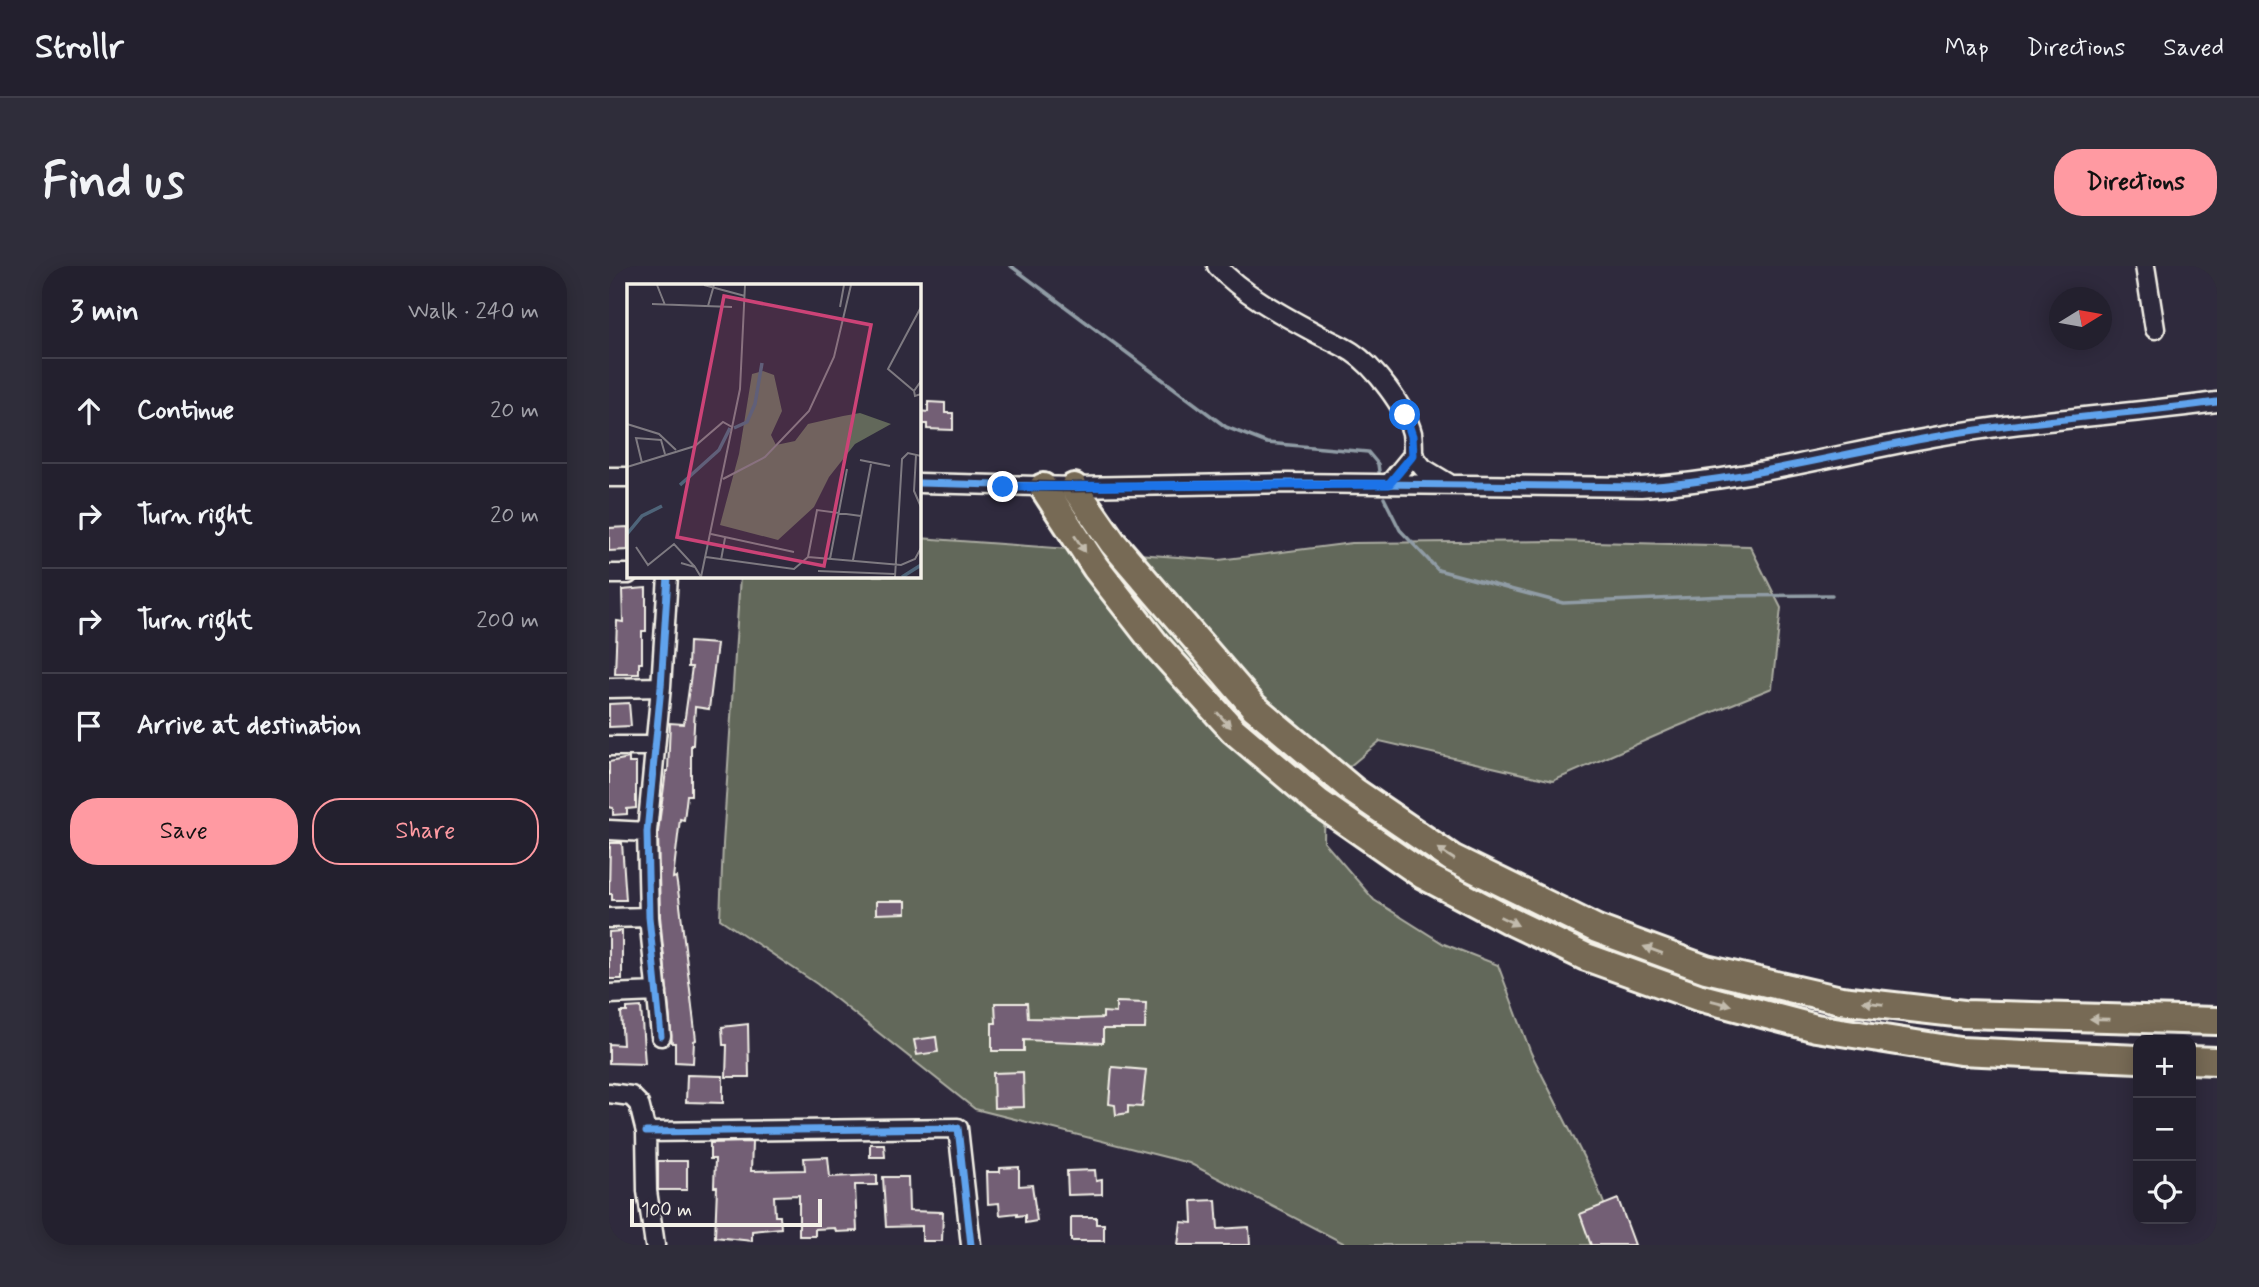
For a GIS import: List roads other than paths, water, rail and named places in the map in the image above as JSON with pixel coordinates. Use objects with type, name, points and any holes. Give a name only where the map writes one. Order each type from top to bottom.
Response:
[{"type":"highway","points":[[1043,487],[1095,568],[1156,645],[1233,730],[1318,802],[1423,875],[1496,914],[1586,957],[1698,997],[1816,1028],[1960,1051],[2133,1059]]},
{"type":"highway","points":[[1074,487],[1113,543],[1254,707],[1354,791],[1452,858],[1597,929],[1706,969],[1841,1000],[1964,1014],[2217,1021]]},
{"type":"highway","points":[[2196,1060],[2217,1061]]},
{"type":"street","points":[[1217,266],[1230,281],[1245,292],[1353,352],[1367,365],[1405,415],[1412,436],[1413,455],[1423,468],[1449,484]]},
{"type":"street","points":[[2145,266],[2155,329]]},
{"type":"street","points":[[921,483],[1043,487],[1287,483],[1641,487],[1686,484],[1934,437],[2027,423],[2140,413],[2217,402]]},
{"type":"street","points":[[1389,484],[1413,455]]},
{"type":"street","points":[[609,477],[627,477]]},
{"type":"street","points":[[609,574],[627,573]]},
{"type":"street","points":[[661,1036],[649,917],[647,832],[668,578]]},
{"type":"street","points":[[609,688],[661,687]]},
{"type":"street","points":[[609,746],[654,746]]},
{"type":"street","points":[[609,830],[647,832]]},
{"type":"street","points":[[609,918],[649,917]]},
{"type":"street","points":[[609,994],[657,992]]},
{"type":"street","points":[[609,1093],[631,1097],[639,1104],[646,1132],[647,1191],[655,1245]]},
{"type":"street","points":[[646,1132],[958,1128],[971,1245]]},
{"type":"waterway","points":[[1011,266],[1226,427],[1267,443],[1368,452],[1378,464],[1380,478]]},
{"type":"waterway","points":[[1384,498],[1400,530],[1438,570],[1563,603],[1726,596],[1832,595]]}]
